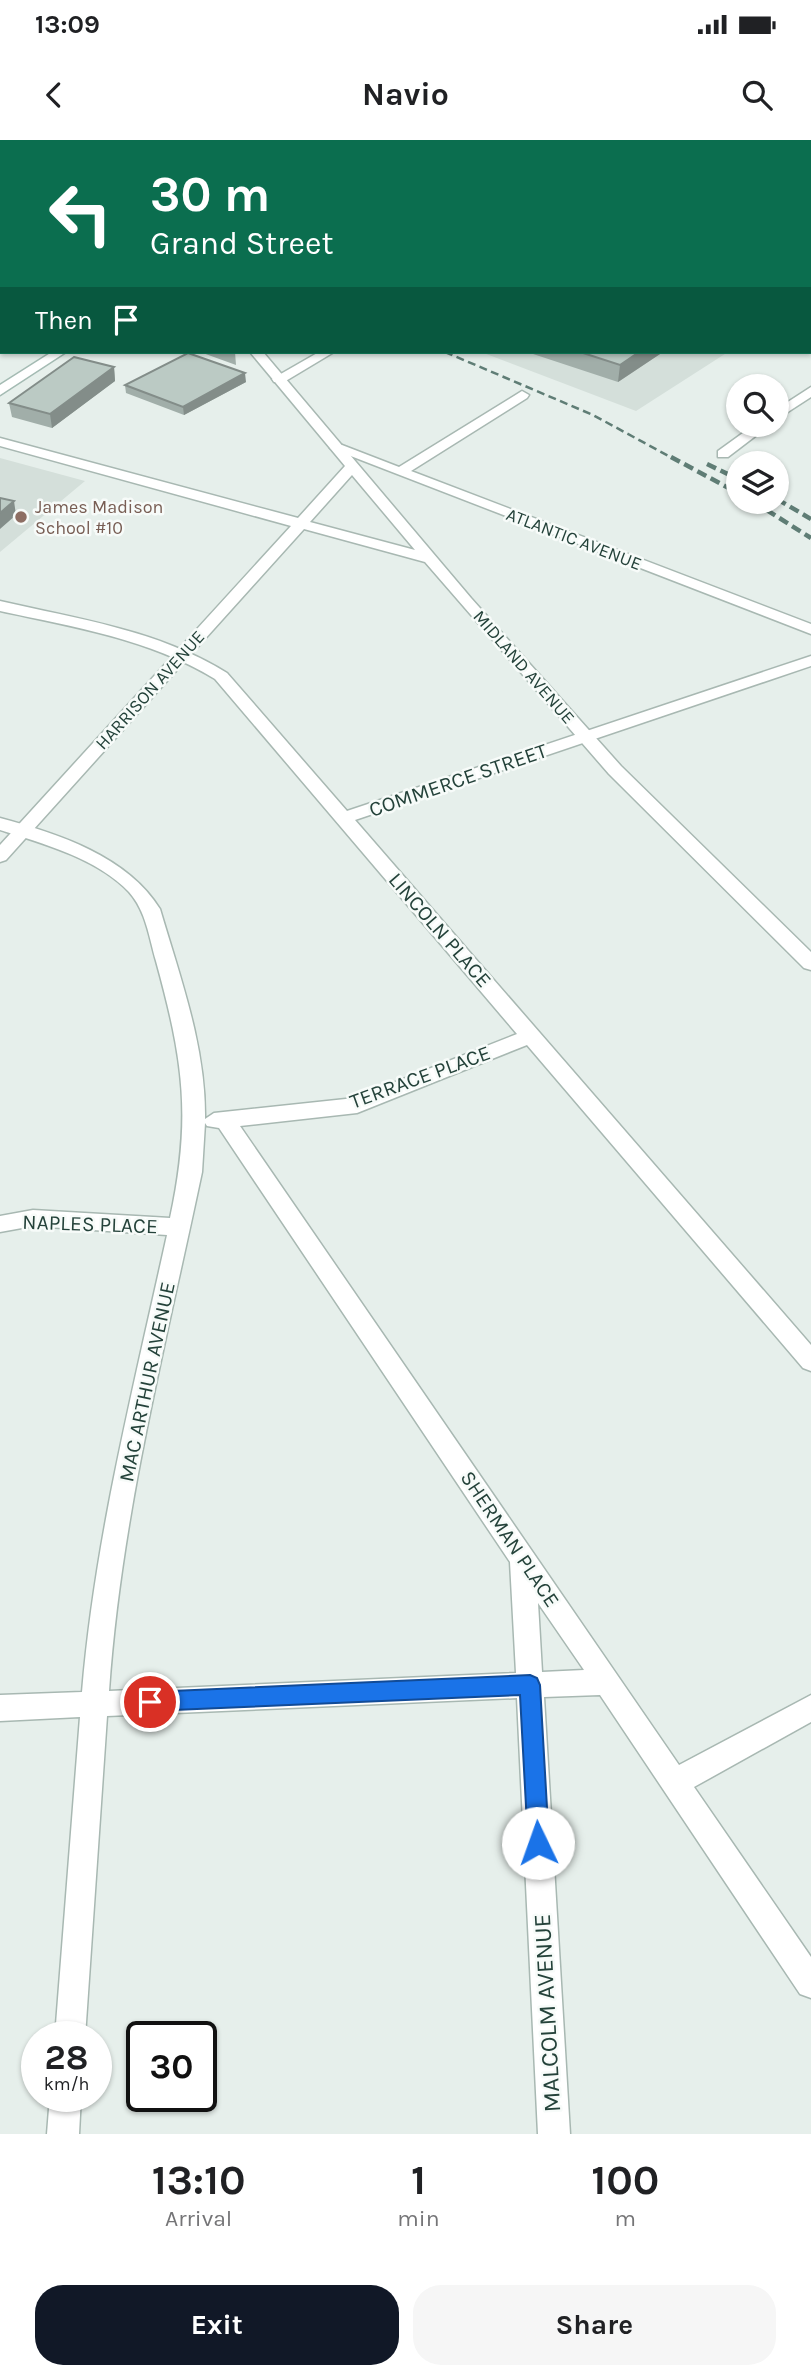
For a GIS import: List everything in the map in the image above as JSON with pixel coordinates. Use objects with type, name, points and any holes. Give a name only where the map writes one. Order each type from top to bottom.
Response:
[{"type":"street","points":[[0,391],[57,354]]},
{"type":"street","name":"MIDLAND AVENUE","points":[[259,354],[585,737],[615,770],[811,963]]},
{"type":"street","points":[[279,379],[324,354]]},
{"type":"street","points":[[789,407],[811,391]]},
{"type":"street","points":[[400,472],[522,395]]},
{"type":"street","points":[[723,454],[746,437]]},
{"type":"street","points":[[0,442],[431,559]]},
{"type":"street","name":"ATLANTIC AVENUE","points":[[337,448],[811,629]]},
{"type":"street","name":"HARRISON AVENUE","points":[[0,856],[353,466]]},
{"type":"street","name":"LINCOLN PLACE","points":[[0,606],[161,645],[183,653],[220,676],[811,1361]]},
{"type":"street","name":"COMMERCE STREET","points":[[343,818],[811,661]]},
{"type":"street","name":"MAC ARTHUR AVENUE","points":[[0,824],[24,831],[103,864],[124,877],[139,891],[151,909],[193,1077],[195,1123],[191,1172],[126,1478],[100,1633],[72,2021]]},
{"type":"street","name":"TERRACE PLACE","points":[[225,1120],[357,1105],[531,1036]]},
{"type":"street","points":[[195,1123],[225,1120]]},
{"type":"street","name":"SHERMAN PLACE","points":[[225,1120],[811,1983]]},
{"type":"street","name":"NAPLES PLACE","points":[[0,1224],[33,1218],[179,1227]]},
{"type":"street","name":"MALCOLM AVENUE","points":[[523,1557],[554,2134]]},
{"type":"street","points":[[0,1708],[607,1682]]},
{"type":"street","points":[[675,1782],[811,1708]]},
{"type":"street","points":[[63,2134],[65,2112]]},
{"type":"shaded area","points":[[486,354],[725,354],[636,411]]},
{"type":"shaded area","name":"James Madison School #10","points":[[0,458],[85,481],[0,552]]},
{"type":"building","points":[[186,354],[245,373],[183,407],[125,385]]},
{"type":"building","points":[[586,354],[636,354],[620,365]]},
{"type":"building","points":[[74,357],[114,367],[50,414],[9,403]]},
{"type":"building","points":[[0,498],[14,501],[0,513]]},
{"type":"railway","points":[[450,354],[593,415],[674,459]]},
{"type":"railway","points":[[671,457],[726,487]]},
{"type":"railway","points":[[707,464],[726,473]]},
{"type":"railway","points":[[789,506],[811,519]]},
{"type":"railway","points":[[773,514],[811,538]]},
{"type":"place","name":"James Madison School #10","points":[[21,517]]},
{"type":"route","points":[[150,1702],[530,1685],[538,1843]]}]
